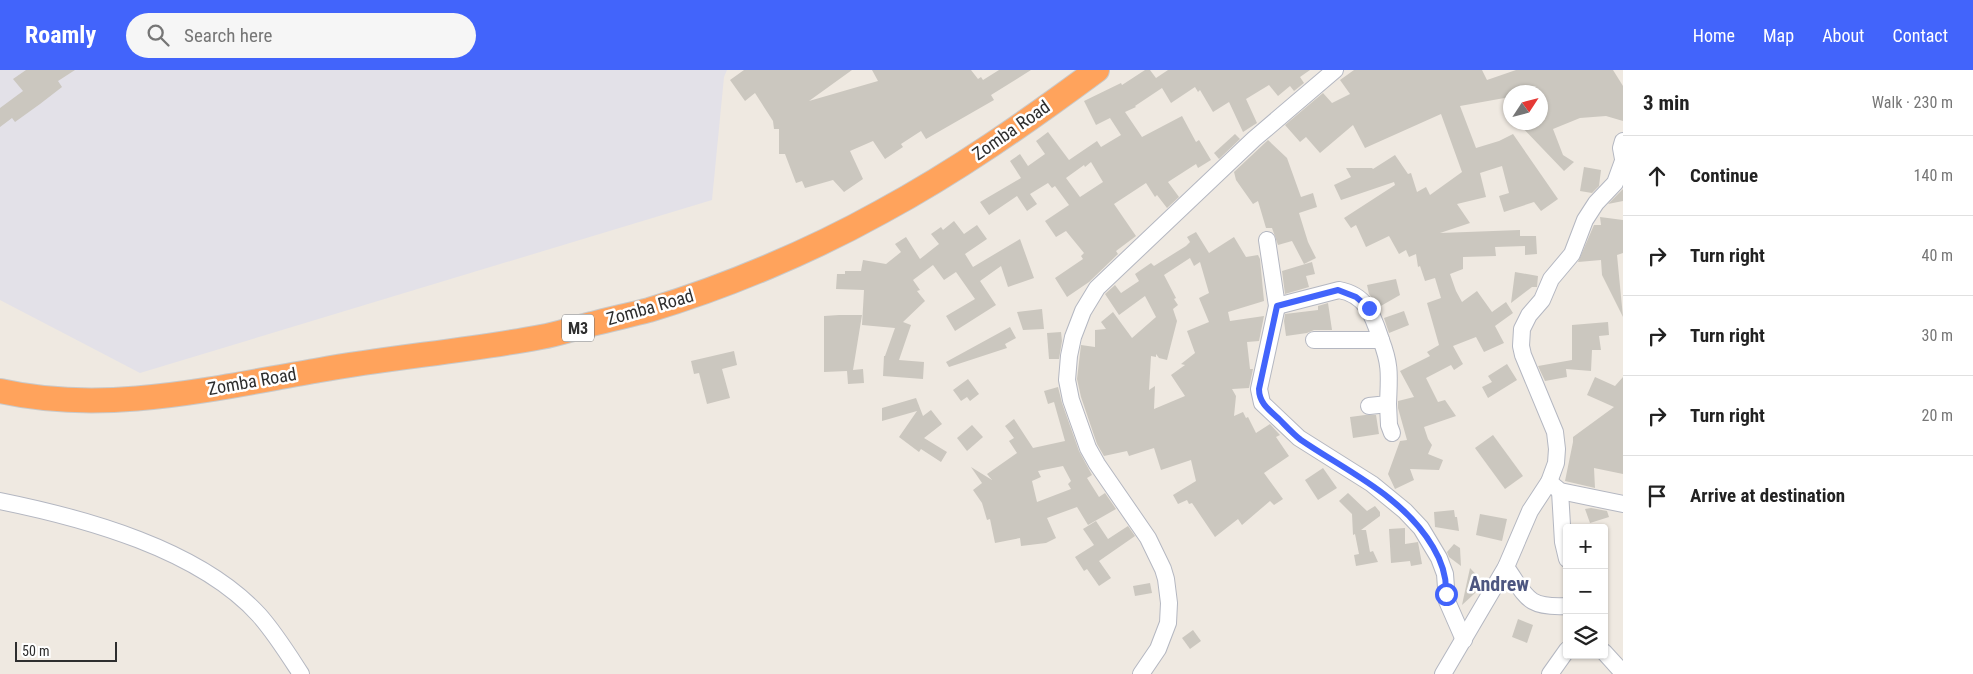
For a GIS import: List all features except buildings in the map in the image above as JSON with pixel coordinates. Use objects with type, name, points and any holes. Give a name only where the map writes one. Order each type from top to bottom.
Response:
[{"type":"highway","name":"Zomba Road","points":[[0,391],[35,398],[75,401],[105,402],[153,398],[325,369],[542,337],[650,310],[732,281],[800,252],[879,214],[978,154],[1097,70]]},
{"type":"street","points":[[1141,674],[1158,649],[1168,624],[1170,613],[1167,585],[1163,569],[1148,538],[1097,464],[1083,435],[1067,380],[1069,356],[1074,336],[1083,311],[1098,288],[1254,139],[1335,70]]},
{"type":"street","points":[[1563,542],[1555,486],[1558,449],[1555,432],[1520,346],[1522,329],[1529,315],[1542,300],[1551,279],[1572,254],[1585,220],[1596,203],[1615,183],[1623,160],[1623,141]]},
{"type":"street","points":[[1267,240],[1277,306],[1259,389],[1262,403],[1299,438],[1372,484],[1405,511],[1421,528],[1439,558],[1445,574],[1447,601],[1464,640]]},
{"type":"street","points":[[1277,306],[1338,290],[1356,297],[1369,308],[1387,355],[1390,374],[1388,404],[1392,433]]},
{"type":"street","points":[[1314,340],[1381,340]]},
{"type":"street","points":[[1369,406],[1388,404]]},
{"type":"street","points":[[1555,486],[1621,501]]},
{"type":"street","points":[[1443,674],[1506,567],[1530,511],[1555,486]]},
{"type":"street","points":[[0,501],[70,517],[105,528],[170,554],[203,571],[221,582],[258,614],[275,635],[301,674]]},
{"type":"street","points":[[1506,567],[1527,598],[1547,607],[1563,606]]},
{"type":"street","points":[[1550,674],[1563,656]]},
{"type":"street","points":[[1608,656],[1623,673]]},
{"type":"shaded area","points":[[0,70],[727,70],[724,77],[712,200],[140,373],[0,300]]},
{"type":"district","name":"Andrew","points":[[1499,584]]},
{"type":"route","points":[[1369,308],[1356,297],[1338,290],[1277,306],[1259,395],[1262,403],[1299,438],[1372,484],[1405,511],[1421,528],[1439,558],[1445,574],[1446,594]]}]
